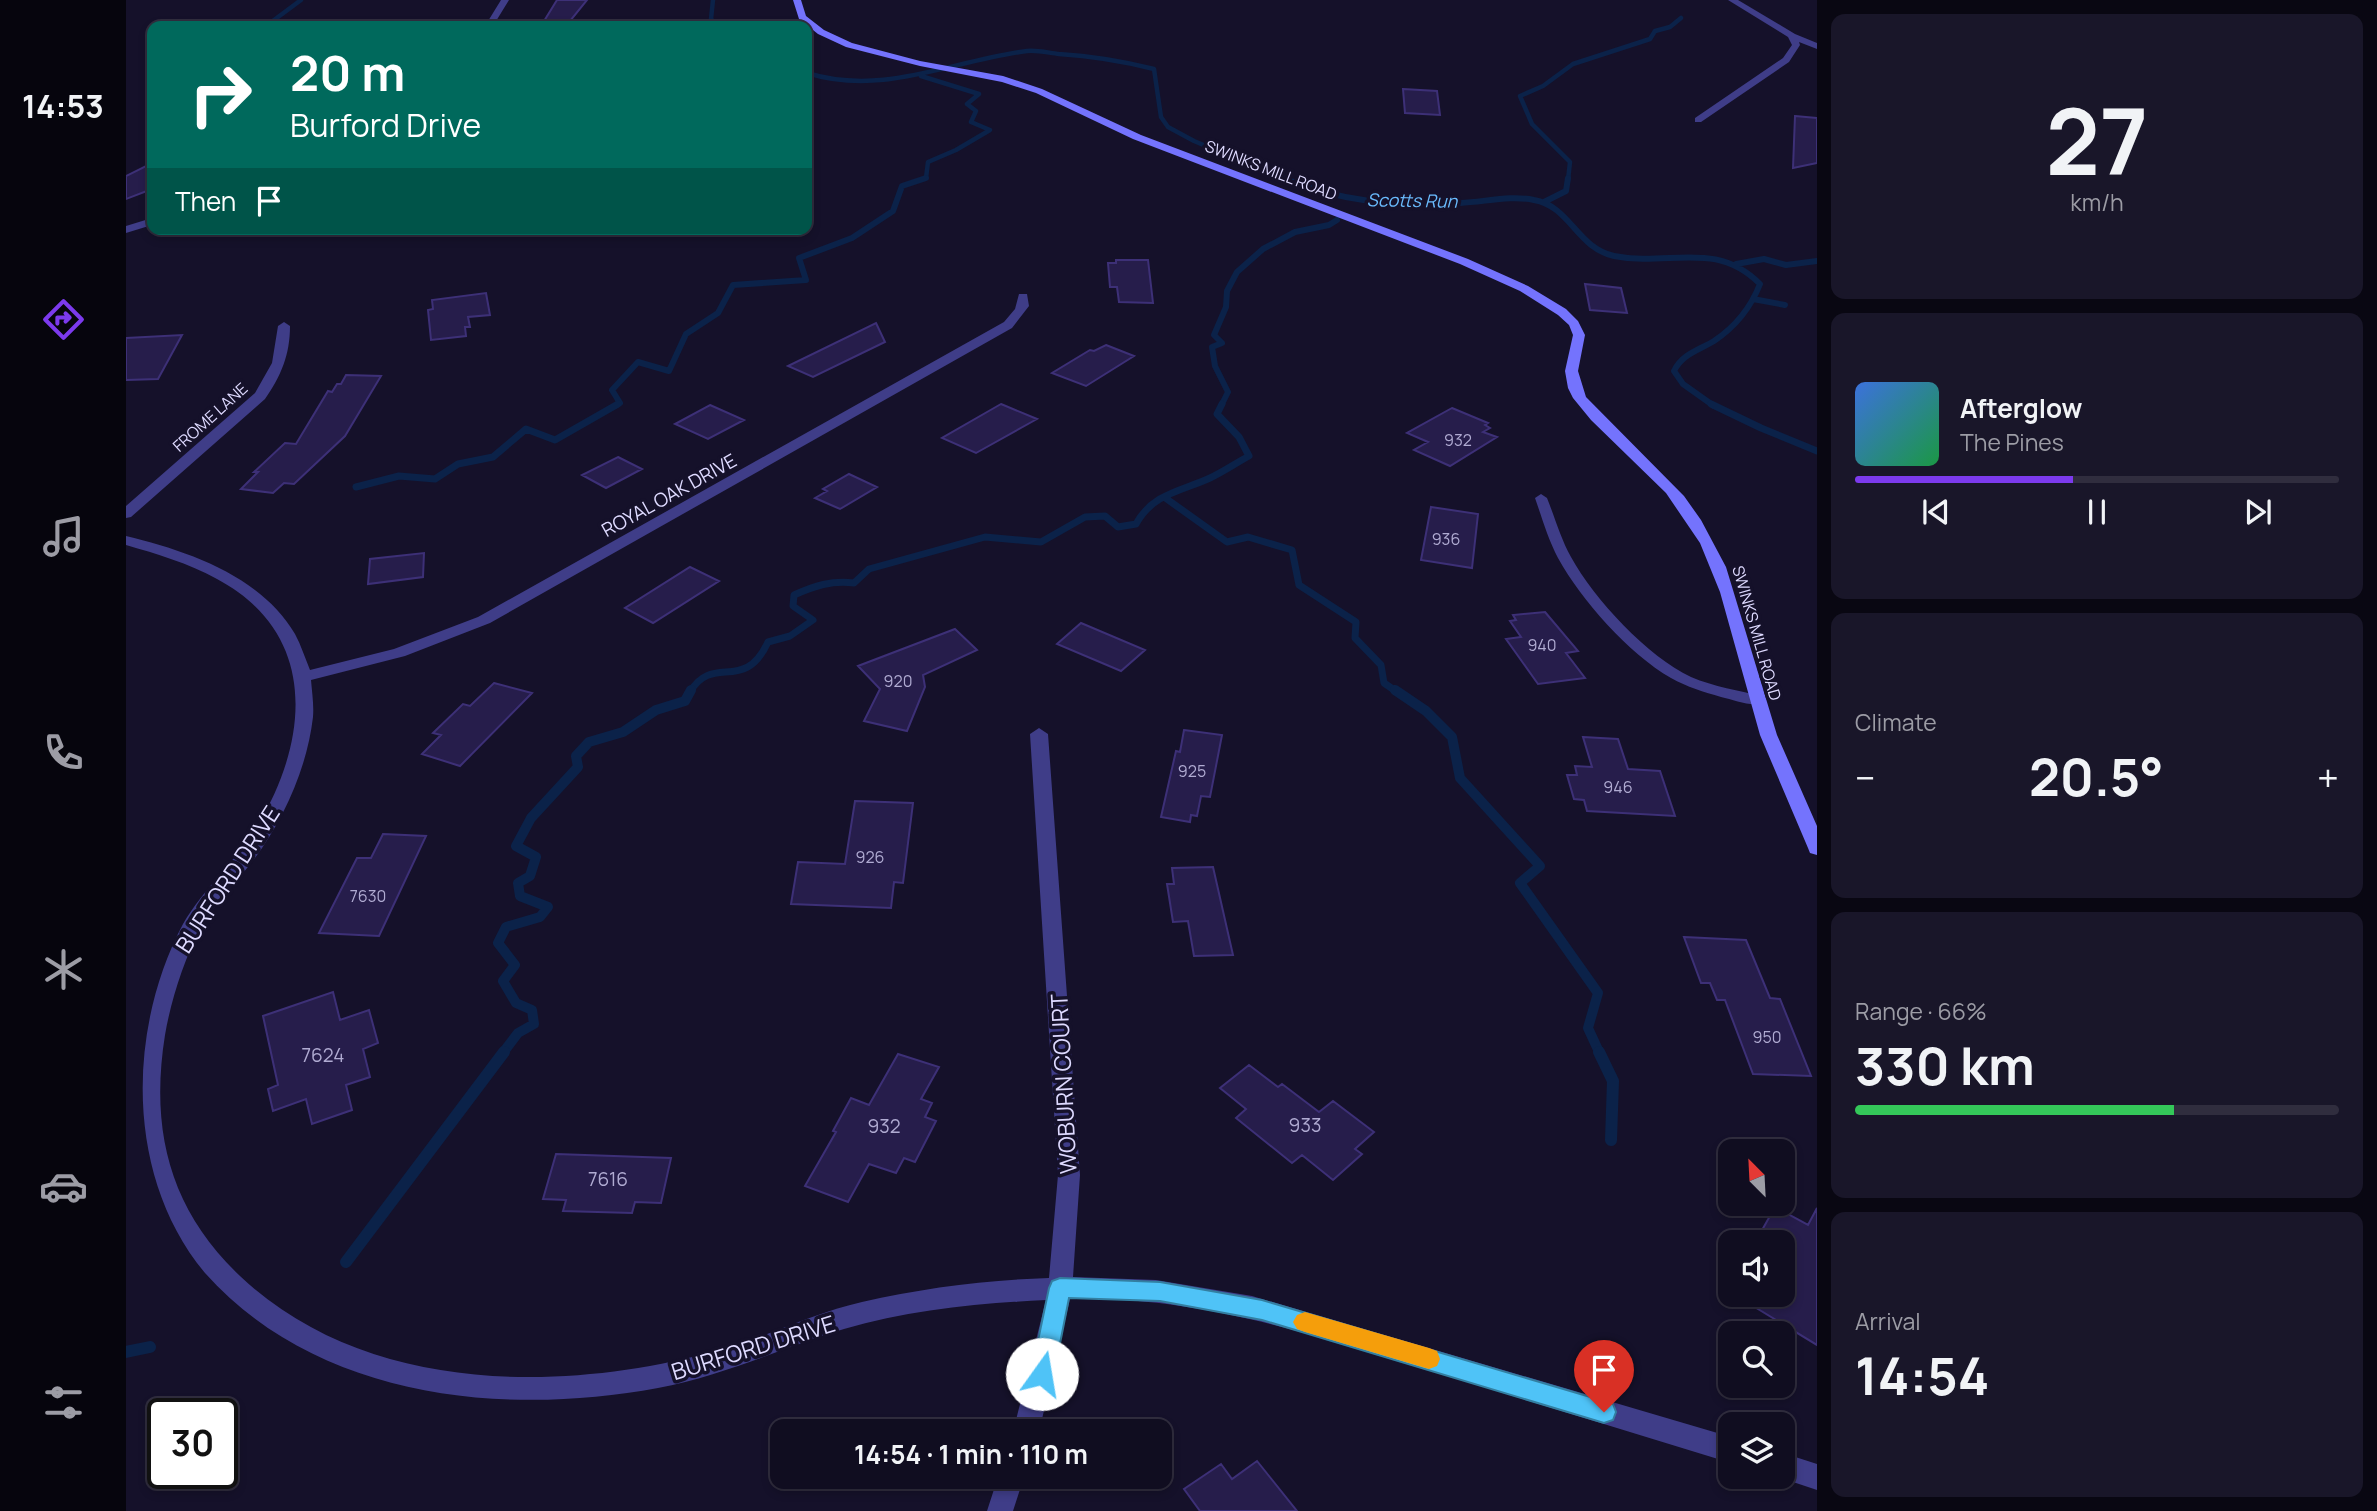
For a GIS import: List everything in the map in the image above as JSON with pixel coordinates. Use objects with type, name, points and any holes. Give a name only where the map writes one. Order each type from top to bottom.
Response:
[{"type":"street","points":[[492,21],[505,0]]},
{"type":"street","name":"SWINKS MILL ROAD","points":[[797,0],[796,11],[804,21]]},
{"type":"street","points":[[1732,0],[1792,36],[1817,46]]},
{"type":"street","name":"SWINKS MILL ROAD","points":[[812,28],[836,40],[868,51],[1050,93],[1119,130],[1453,257],[1508,281],[1555,307],[1577,329],[1580,337],[1571,363],[1572,378],[1578,395],[1590,411],[1668,485],[1712,550],[1726,584],[1758,700],[1776,752],[1817,848]]},
{"type":"street","points":[[1698,120],[1786,60],[1796,45],[1792,36]]},
{"type":"street","points":[[126,230],[147,223]]},
{"type":"street","name":"ROYAL OAK DRIVE","points":[[305,676],[399,653],[434,642],[484,620],[1008,325],[1024,303],[1023,297]]},
{"type":"street","name":"FROME LANE","points":[[126,514],[260,396],[271,382],[281,360],[284,326]]},
{"type":"street","name":"BURFORD DRIVE","points":[[126,540],[157,548],[209,568],[240,585],[260,601],[285,632],[299,656],[305,676],[307,705],[295,767],[261,836],[192,925],[167,974],[151,1020],[141,1069],[140,1105],[146,1151],[160,1192],[182,1231],[219,1275],[260,1310],[312,1342],[369,1364],[443,1383],[560,1390],[628,1382],[716,1363],[856,1315],[949,1297],[1060,1288],[1160,1292],[1240,1304],[1718,1446]]},
{"type":"street","name":"WOBURN COURT","points":[[1030,1419],[1060,1288],[1069,1175],[1039,734]]},
{"type":"street","points":[[1795,1470],[1817,1477]]},
{"type":"street","points":[[1000,1511],[1007,1489]]},
{"type":"lane","points":[[1541,498],[1569,566],[1644,651],[1677,675],[1705,687],[1758,700]]},
{"type":"building","points":[[557,0],[587,0],[570,21],[544,21]]},
{"type":"building","points":[[1403,89],[1437,91],[1440,115],[1405,113]]},
{"type":"building","points":[[1795,116],[1817,118],[1817,163],[1793,168]]},
{"type":"building","points":[[147,166],[147,191],[126,199],[126,176]]},
{"type":"building","points":[[1116,260],[1148,260],[1153,303],[1119,302],[1117,287],[1110,287],[1108,263],[1116,263]]},
{"type":"building","points":[[1585,284],[1621,288],[1627,313],[1590,310]]},
{"type":"building","points":[[486,293],[490,315],[468,317],[470,327],[465,327],[466,336],[431,340],[428,310],[433,309],[432,300]]},
{"type":"building","points":[[876,323],[885,342],[813,377],[788,366]]},
{"type":"building","points":[[182,335],[158,379],[126,380],[126,338]]},
{"type":"building","points":[[1106,345],[1134,356],[1086,386],[1052,373],[1090,350],[1094,351]]},
{"type":"building","points":[[346,375],[381,376],[345,436],[294,484],[284,483],[273,493],[241,489],[258,472],[254,472],[285,443],[296,444],[328,391],[332,392],[337,384],[341,384]]},
{"type":"building","points":[[1001,404],[1037,419],[976,453],[942,438]]},
{"type":"building","points":[[710,405],[744,420],[708,439],[675,424]]},
{"type":"building","points":[[1452,408],[1488,423],[1485,425],[1490,428],[1483,432],[1497,437],[1450,466],[1414,450],[1428,442],[1407,433]]},
{"type":"building","points":[[618,457],[642,469],[606,488],[582,475]]},
{"type":"building","points":[[849,474],[877,487],[840,509],[815,498],[827,491],[823,489]]},
{"type":"building","points":[[1431,507],[1478,514],[1472,568],[1421,560]]},
{"type":"building","points":[[424,553],[423,577],[368,584],[370,559]]},
{"type":"building","points":[[690,567],[719,581],[653,623],[625,608]]},
{"type":"building","points":[[1545,612],[1578,651],[1566,653],[1585,678],[1538,684],[1506,639],[1521,637],[1510,621],[1516,620],[1513,615]]},
{"type":"building","points":[[1081,623],[1145,650],[1121,671],[1057,644]]},
{"type":"building","points":[[955,629],[977,650],[923,675],[925,687],[907,731],[864,721],[880,689],[858,666]]},
{"type":"building","points":[[494,683],[532,693],[460,766],[422,754],[441,735],[433,733],[463,704],[470,706]]},
{"type":"building","points":[[1184,730],[1222,735],[1210,797],[1201,796],[1197,816],[1191,815],[1190,822],[1161,817],[1176,751],[1180,752]]},
{"type":"building","points":[[1583,737],[1618,739],[1628,769],[1660,771],[1675,816],[1587,811],[1584,800],[1574,799],[1567,775],[1577,775],[1575,766],[1592,767]]},
{"type":"building","points":[[855,801],[913,803],[903,883],[894,882],[891,908],[791,904],[798,862],[845,864]]},
{"type":"building","points":[[383,834],[426,836],[379,936],[319,933],[357,858],[371,858]]},
{"type":"building","points":[[1213,867],[1233,955],[1194,956],[1188,921],[1173,922],[1167,884],[1174,884],[1172,868]]},
{"type":"building","points":[[1684,937],[1746,940],[1770,998],[1780,999],[1811,1076],[1753,1074],[1725,1000],[1717,1000],[1710,983],[1701,983]]},
{"type":"building","points":[[333,992],[340,1020],[369,1010],[378,1043],[363,1049],[370,1077],[346,1085],[352,1110],[312,1124],[306,1099],[273,1111],[268,1089],[278,1085],[263,1016]]},
{"type":"building","points":[[898,1054],[939,1067],[921,1099],[932,1103],[925,1117],[936,1121],[915,1162],[904,1158],[896,1173],[869,1164],[848,1202],[805,1186],[836,1132],[833,1131],[851,1098],[869,1105]]},
{"type":"building","points":[[1249,1065],[1278,1087],[1282,1084],[1319,1112],[1333,1101],[1374,1132],[1355,1149],[1362,1154],[1333,1180],[1302,1155],[1292,1163],[1236,1118],[1246,1109],[1220,1088]]},
{"type":"building","points":[[556,1154],[671,1158],[661,1203],[635,1202],[632,1213],[563,1211],[566,1200],[543,1199]]},
{"type":"building","points":[[1817,1208],[1817,1345],[1795,1332],[1795,1321],[1778,1321],[1755,1307],[1795,1307],[1795,1230],[1762,1230],[1770,1216],[1792,1216],[1808,1225]]},
{"type":"building","points":[[1257,1461],[1297,1511],[1200,1511],[1184,1489],[1221,1464],[1232,1479]]},
{"type":"waterway","points":[[273,21],[301,0]]},
{"type":"waterway","name":"Scotts Run","points":[[713,0],[713,21]]},
{"type":"waterway","points":[[1568,180],[1570,162],[1532,124],[1520,96],[1543,86],[1573,64],[1650,39],[1655,31],[1670,27],[1681,18]]},
{"type":"waterway","name":"Scotts Run","points":[[812,74],[863,81],[891,79],[1031,51],[1142,66],[1154,69],[1161,117],[1168,127],[1194,141],[1287,180]]},
{"type":"waterway","points":[[921,76],[979,94],[967,104],[976,111],[971,122],[990,130],[956,150],[928,162],[926,178]]},
{"type":"waterway","points":[[615,406],[620,403],[612,390],[638,362],[669,371],[686,334],[718,313],[733,285],[806,280],[799,258],[852,238],[893,211],[902,186],[926,178]]},
{"type":"waterway","points":[[921,180],[926,178]]},
{"type":"waterway","name":"Scotts Run","points":[[1283,178],[1325,192],[1392,203],[1438,204],[1516,198],[1534,200],[1556,210],[1601,252],[1634,259],[1709,258],[1743,270],[1760,284],[1747,308],[1729,329],[1714,341],[1686,356],[1674,371],[1683,384],[1712,404]]},
{"type":"waterway","points":[[1544,202],[1566,191],[1568,178]]},
{"type":"waterway","points":[[690,692],[699,681],[709,675],[749,666],[759,657],[768,642],[790,636],[813,620],[793,606],[794,595],[823,584],[854,583],[869,569],[985,537],[1041,542],[1085,517],[1105,516],[1118,527],[1136,524],[1160,499],[1210,478],[1249,456],[1239,437],[1217,414],[1228,392],[1215,366],[1212,347],[1222,343],[1214,335],[1226,307],[1227,291],[1237,272],[1263,249],[1295,232],[1329,225],[1337,220]]},
{"type":"waterway","points":[[1736,264],[1764,259],[1786,265],[1817,261]]},
{"type":"waterway","points":[[1753,299],[1785,305]]},
{"type":"waterway","points":[[356,487],[399,476],[435,479],[458,464],[493,457],[526,429],[555,440],[618,404]]},
{"type":"waterway","name":"Scotts Run","points":[[1712,404],[1817,451]]},
{"type":"waterway","points":[[1164,497],[1227,542],[1248,537],[1292,550],[1299,585],[1356,622],[1355,638],[1381,665],[1384,683],[1397,692]]},
{"type":"waterway","points":[[502,1054],[518,1033],[534,1024],[532,1010],[516,1003],[503,981],[515,965],[498,943],[506,927],[540,917],[548,907],[520,896],[518,883],[530,876],[536,857],[516,846],[531,818],[578,767],[576,756],[589,742],[623,732],[656,710],[685,701],[691,690]]},
{"type":"waterway","points":[[1395,690],[1426,711],[1452,737],[1460,778],[1540,866],[1520,883],[1598,993],[1588,1028],[1600,1054]]},
{"type":"waterway","points":[[346,1262],[504,1052]]},
{"type":"waterway","points":[[1599,1052],[1613,1081],[1611,1140]]},
{"type":"waterway","points":[[126,1352],[150,1347]]},
{"type":"slow traffic","points":[[1305,1322],[1429,1359]]},
{"type":"route","points":[[1042,1374],[1060,1288],[1160,1292],[1240,1304],[1604,1412]]}]
